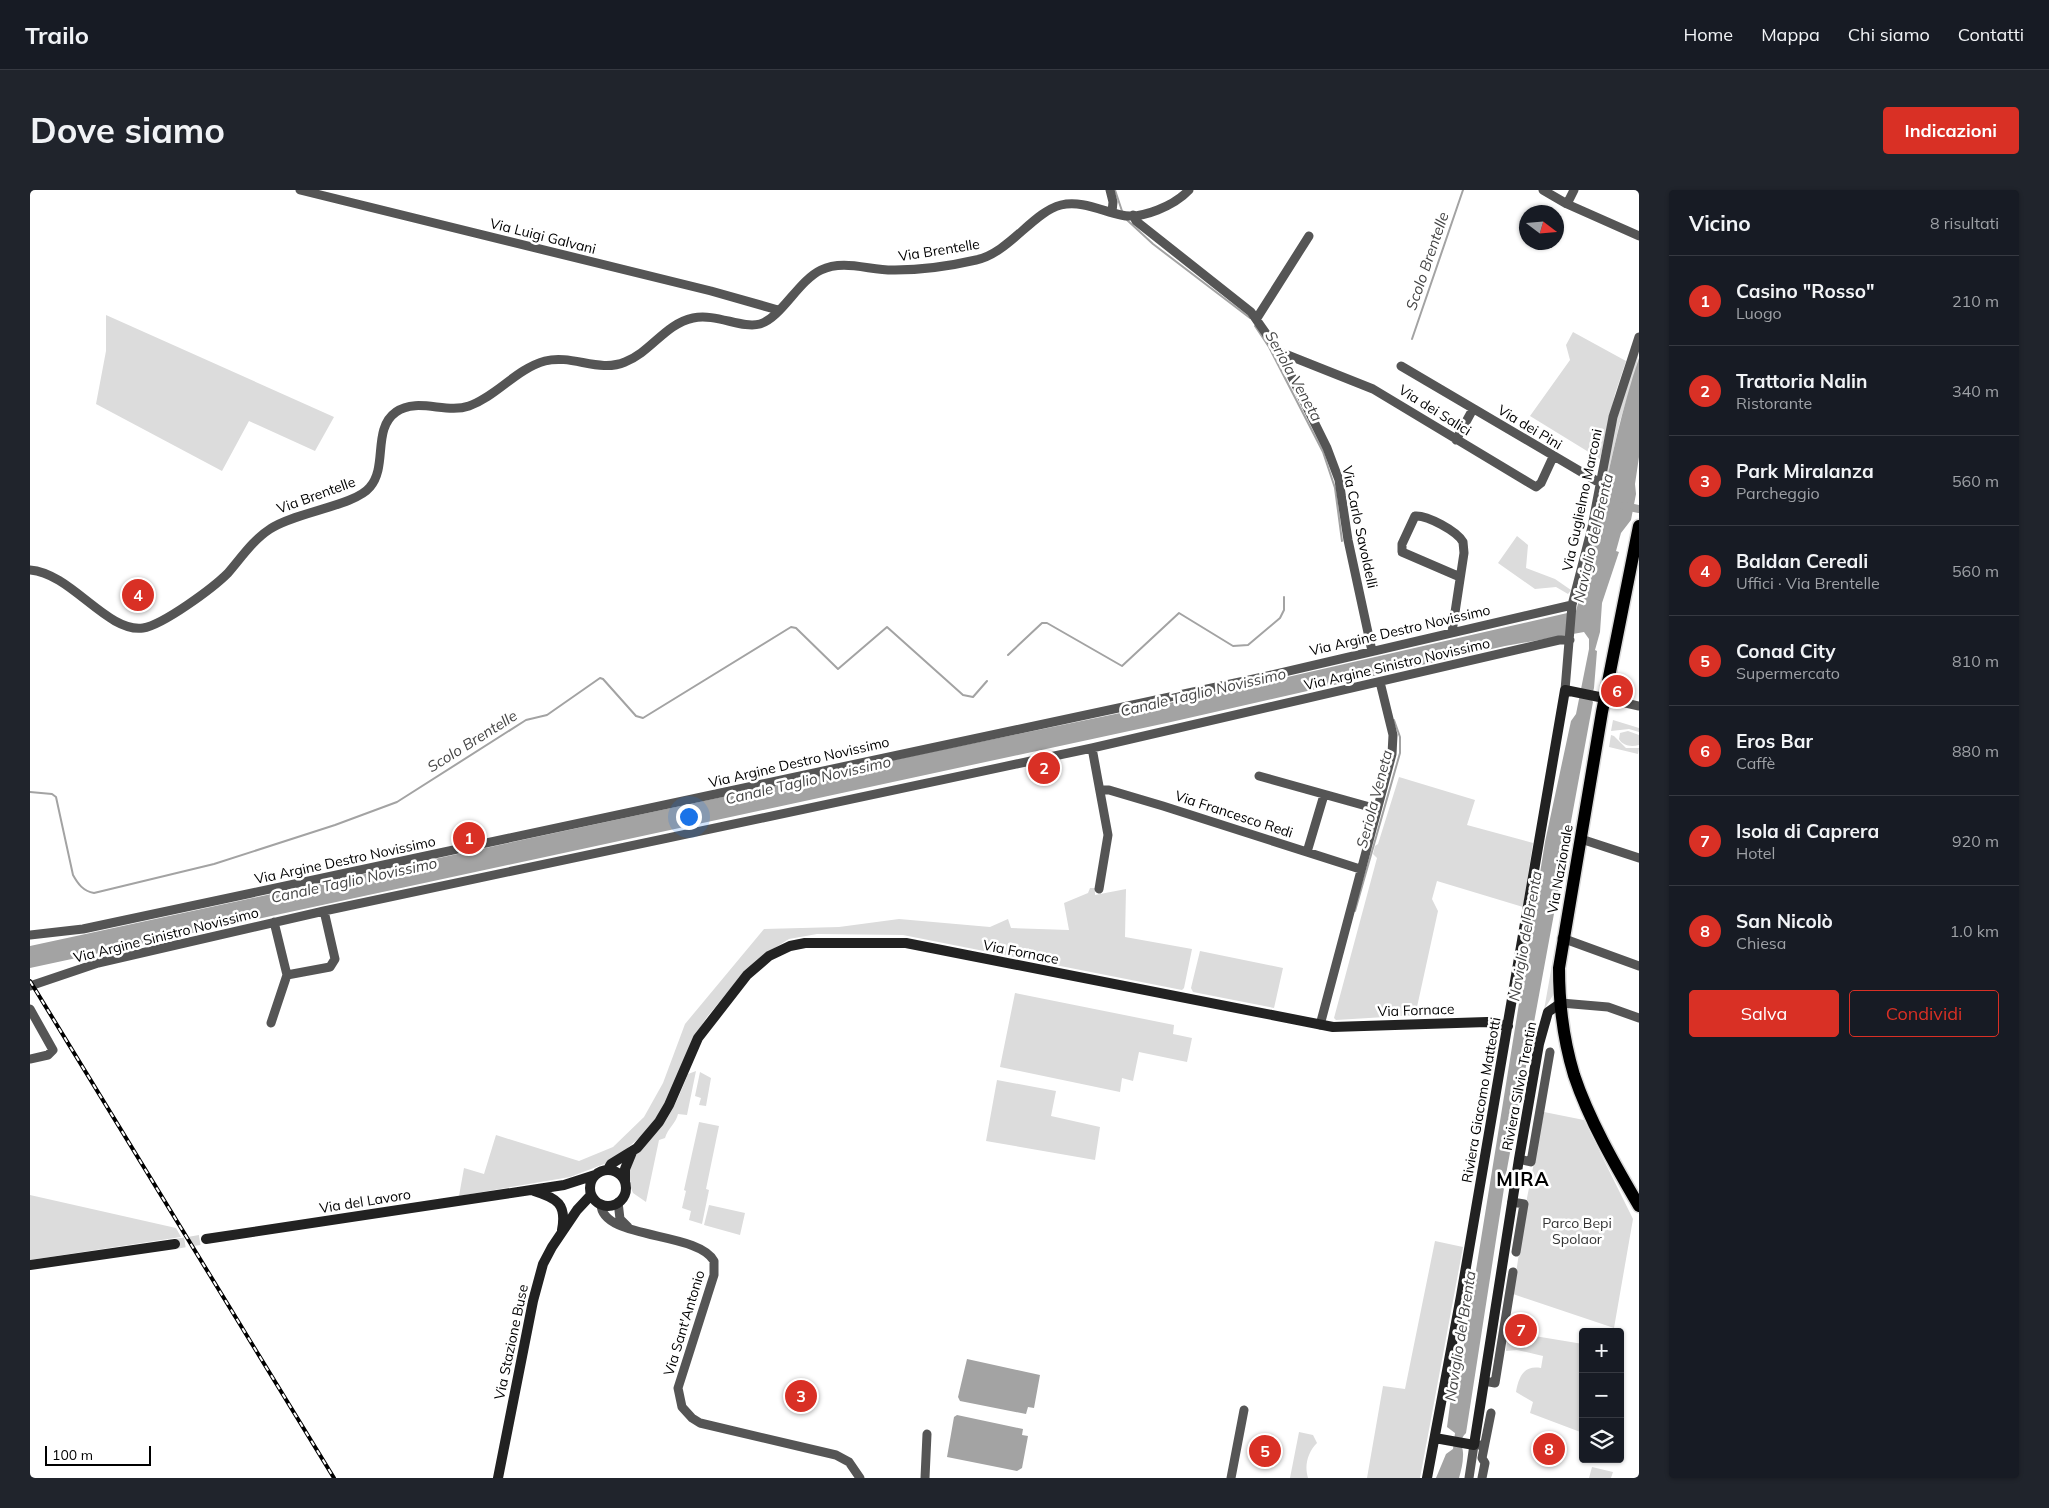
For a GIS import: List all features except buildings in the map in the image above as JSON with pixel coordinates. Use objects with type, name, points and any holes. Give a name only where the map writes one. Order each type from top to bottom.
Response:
[{"type":"main road","name":"Via Nazionale","points":[[1638,1204],[1586,1105],[1574,1074],[1561,1003],[1559,968],[1562,938],[1580,839],[1599,697],[1637,552],[1639,526]]},
{"type":"street","name":"Via Luigi Galvani","points":[[300,190],[711,291],[778,310]]},
{"type":"street","points":[[1110,190],[1113,202],[1124,215]]},
{"type":"street","name":"Via Brentelle","points":[[30,570],[55,578],[121,624],[136,628],[151,626],[168,617],[221,580],[259,537],[273,526],[319,508],[351,500],[366,491],[378,472],[384,426],[391,416],[400,409],[420,406],[466,407],[541,362],[562,359],[603,366],[617,365],[636,357],[673,326],[686,320],[714,317],[757,324],[769,320],[811,277],[828,268],[846,266],[897,270],[936,267],[980,259],[997,251],[1057,206],[1073,204],[1124,215],[1172,204],[1189,190]]},
{"type":"street","points":[[1543,190],[1567,204],[1639,236]]},
{"type":"street","points":[[1567,204],[1574,190]]},
{"type":"street","name":"Via Carlo Savoldelli","points":[[1124,215],[1136,221],[1239,301],[1257,318],[1281,355],[1326,448],[1339,480],[1348,540],[1372,651]]},
{"type":"street","points":[[1257,318],[1309,236]]},
{"type":"street","name":"Via Guglielmo Marconi","points":[[1571,691],[1572,608],[1586,552],[1617,401],[1639,337]]},
{"type":"street","name":"Via dei Salici","points":[[1281,355],[1285,354],[1373,389],[1536,487],[1541,484],[1553,457]]},
{"type":"street","name":"Via dei Pini","points":[[1401,366],[1600,483]]},
{"type":"street","points":[[1456,440],[1472,409]]},
{"type":"street","points":[[1452,632],[1464,553],[1461,537],[1448,528],[1421,516],[1415,516],[1402,544],[1402,552],[1460,577]]},
{"type":"street","name":"Via Argine Destro Novissimo","points":[[30,935],[62,933],[494,843],[915,750],[1254,679],[1452,632],[1572,608]]},
{"type":"street","name":"Via Argine Sinistro Novissimo","points":[[30,986],[98,963],[324,910],[1092,748],[1380,682],[1473,665],[1571,637]]},
{"type":"street","points":[[1320,1025],[1360,869],[1391,760],[1393,740],[1380,682]]},
{"type":"street","points":[[1571,691],[1639,706]]},
{"type":"street","name":"Riviera Giacomo Matteotti","points":[[1427,1478],[1440,1439],[1559,726],[1571,691]]},
{"type":"street","points":[[1092,748],[1108,835],[1099,889]]},
{"type":"street","points":[[1259,776],[1377,809]]},
{"type":"street","name":"Via Francesco Redi","points":[[1100,790],[1109,790],[1136,798],[1360,869]]},
{"type":"street","points":[[1307,852],[1324,795]]},
{"type":"street","points":[[1580,839],[1636,857]]},
{"type":"street","points":[[287,975],[330,967],[334,964],[324,910]]},
{"type":"street","points":[[271,1023],[287,975],[274,922]]},
{"type":"street","points":[[1562,938],[1639,966]]},
{"type":"street","name":"Via Fornace","points":[[608,1169],[611,1164],[632,1152],[649,1135],[665,1114],[695,1044],[706,1026],[757,964],[776,952],[797,944],[812,942],[906,943],[1333,1027],[1487,1022],[1508,1026]]},
{"type":"street","points":[[1561,1003],[1608,1007],[1639,1018]]},
{"type":"street","name":"Riviera Silvio Trentin","points":[[1469,1478],[1479,1445],[1484,1381],[1501,1311],[1512,1202],[1535,1064],[1548,1012],[1561,1003]]},
{"type":"street","points":[[30,1009],[53,1050],[48,1055],[30,1059]]},
{"type":"street","points":[[1519,1159],[1530,1162],[1550,1052]]},
{"type":"street","points":[[1535,1064],[1548,1066]]},
{"type":"street","points":[[1529,1103],[1540,1105]]},
{"type":"street","name":"Via Fornace","points":[[625,1182],[625,1169],[632,1152]]},
{"type":"street","points":[[608,1169],[618,1173],[625,1182],[625,1193],[618,1202],[612,1205],[600,1204],[591,1195],[590,1184],[595,1175],[608,1169]]},
{"type":"street","name":"Via del Lavoro","points":[[206,1239],[564,1186],[595,1175]]},
{"type":"street","name":"Via del Lavoro","points":[[564,1186],[591,1195]]},
{"type":"street","name":"Via del Lavoro","points":[[528,1190],[548,1195],[558,1202],[564,1218],[561,1232]]},
{"type":"street","name":"Via Stazione Buse","points":[[572,1219],[577,1210],[591,1195]]},
{"type":"street","points":[[618,1202],[620,1219],[630,1228]]},
{"type":"street","points":[[1512,1202],[1524,1204],[1516,1252]]},
{"type":"street","name":"Via Stazione Buse","points":[[498,1478],[533,1301],[543,1264],[561,1232],[572,1219],[583,1210],[600,1204]]},
{"type":"street","name":"Via Sant'Antonio","points":[[600,1204],[604,1214],[620,1226],[702,1248],[714,1261],[714,1275],[679,1383],[680,1403],[688,1415],[700,1424],[836,1455],[853,1466],[860,1478]]},
{"type":"street","points":[[30,1265],[174,1244]]},
{"type":"street","points":[[1501,1311],[1513,1272]]},
{"type":"street","points":[[1231,1478],[1244,1410]]},
{"type":"street","points":[[1482,1478],[1485,1463],[1479,1445],[1491,1413]]},
{"type":"street","points":[[925,1478],[927,1434]]},
{"type":"street","points":[[1440,1439],[1479,1445]]},
{"type":"green space","points":[[106,315],[334,417],[315,451],[249,421],[222,471],[96,404],[106,351]]},
{"type":"green space","points":[[1573,332],[1626,361],[1615,394],[1600,459],[1530,416],[1570,360],[1566,345]]},
{"type":"green space","points":[[1639,344],[1637,366],[1618,430],[1579,599],[1612,436]]},
{"type":"green space","points":[[1517,536],[1528,545],[1526,568],[1555,579],[1571,590],[1568,594],[1556,587],[1535,589],[1498,563]]},
{"type":"green space","points":[[1613,720],[1639,728],[1639,732],[1629,729],[1611,731]]},
{"type":"green space","points":[[1628,731],[1639,735],[1639,745],[1628,745],[1619,739],[1620,733]]},
{"type":"green space","points":[[1611,735],[1626,748],[1639,748],[1638,754],[1609,747]]},
{"type":"green space","points":[[1399,777],[1475,800],[1467,825],[1533,843],[1523,907],[1437,881],[1432,899],[1438,911],[1417,1007],[1418,1015],[1336,1020],[1334,1018],[1377,858],[1373,854],[1375,846],[1378,844]]},
{"type":"green space","points":[[1090,888],[1095,888],[1095,895],[1126,889],[1125,937],[1192,949],[1182,990],[903,935],[817,934],[789,939],[765,954],[745,971],[707,1017],[696,1034],[663,1108],[644,1134],[612,1161],[570,1177],[459,1196],[464,1168],[484,1174],[496,1135],[579,1161],[613,1147],[644,1117],[663,1083],[685,1024],[764,929],[839,927],[899,919],[990,927],[1008,919],[1011,928],[1069,930],[1064,903],[1088,893]]},
{"type":"green space","points":[[1555,948],[1553,995],[1544,1010]]},
{"type":"green space","points":[[1200,951],[1283,968],[1274,1008],[1193,992],[1191,988]]},
{"type":"green space","points":[[1015,993],[1174,1025],[1173,1034],[1192,1038],[1187,1062],[1139,1052],[1133,1081],[1122,1078],[1120,1092],[1000,1067]]},
{"type":"green space","points":[[696,1071],[687,1115],[678,1114],[665,1138],[659,1140],[646,1202],[633,1193],[630,1170],[633,1160],[668,1117],[688,1074]]},
{"type":"green space","points":[[700,1072],[711,1078],[706,1106],[699,1105],[701,1098],[695,1096]]},
{"type":"green space","points":[[997,1080],[1056,1091],[1051,1116],[1100,1127],[1095,1160],[986,1141]]},
{"type":"green space","name":"Parco Bepi Spolaor","points":[[1544,1112],[1584,1120],[1633,1219],[1614,1328],[1513,1294],[1527,1198]]},
{"type":"green space","points":[[699,1122],[719,1126],[706,1189],[709,1190],[702,1224],[689,1220],[691,1211],[682,1208],[686,1191],[684,1190]]},
{"type":"green space","points":[[30,1195],[176,1228],[181,1237],[30,1260]]},
{"type":"green space","points":[[709,1205],[745,1213],[740,1235],[704,1225]]},
{"type":"green space","points":[[1435,1241],[1463,1247],[1420,1478],[1367,1478],[1383,1386],[1405,1389]]},
{"type":"green space","points":[[1516,1333],[1579,1343],[1579,1431],[1530,1413],[1533,1402],[1516,1392],[1517,1386],[1526,1370],[1541,1368],[1543,1356],[1517,1350],[1506,1351],[1507,1336],[1515,1337]]},
{"type":"green space","points":[[1299,1432],[1313,1435],[1317,1443],[1311,1450],[1308,1459],[1306,1468],[1308,1478],[1290,1478]]},
{"type":"green space","points":[[1592,1467],[1613,1472],[1611,1478],[1589,1478]]},
{"type":"water","name":"Canale Taglio Novissimo","points":[[1639,358],[1639,457],[1635,484],[1636,494],[1631,520],[1621,533],[1616,551],[1619,552],[1602,603],[1600,632],[1595,650],[1597,651],[1594,688],[1591,699],[1593,702],[1507,1169],[1466,1433],[1461,1442],[1463,1459],[1459,1478],[1436,1478],[1446,1454],[1453,1449],[1455,1433],[1447,1427],[1451,1397],[1462,1357],[1545,842],[1571,721],[1576,714],[1589,649],[1589,639],[1584,632],[1505,646],[1171,722],[30,968],[30,946],[931,752],[1217,693],[1576,611],[1613,452]]},
{"type":"water","points":[[967,1359],[1040,1375],[1034,1408],[1028,1407],[1026,1414],[960,1401],[958,1397]]},
{"type":"water","points":[[957,1415],[1023,1429],[1022,1435],[1028,1436],[1022,1468],[1017,1471],[947,1457],[954,1417]]},
{"type":"waterway","name":"Seriola Veneta","points":[[1115,190],[1122,211]]},
{"type":"waterway","name":"Scolo Brentelle","points":[[1412,339],[1463,190]]},
{"type":"waterway","name":"Seriola Veneta","points":[[1127,220],[1153,244],[1250,318]]},
{"type":"waterway","name":"Seriola Veneta","points":[[1255,326],[1269,347],[1323,452],[1335,488],[1342,541]]},
{"type":"waterway","points":[[1624,506],[1639,509]]},
{"type":"waterway","name":"Scolo Brentelle","points":[[1008,655],[1042,623],[1047,623],[1122,666],[1179,613],[1233,646],[1248,645],[1280,618],[1284,610],[1284,597]]},
{"type":"waterway","name":"Scolo Brentelle","points":[[30,792],[52,794],[56,797],[73,875],[81,887],[94,893],[214,864],[335,825],[397,802],[526,720],[547,715],[600,678],[636,716],[643,718],[791,627],[796,628],[838,669],[887,627],[963,695],[973,697],[987,681]]},
{"type":"waterway","name":"Seriola Veneta","points":[[1355,911],[1400,753],[1400,737],[1394,720]]},
{"type":"tunnel","points":[[175,1244],[206,1239]]},
{"type":"railway","points":[[30,981],[334,1478]]},
{"type":"place","name":"Baldan Cereali","points":[[138,595]]},
{"type":"place","name":"Eros Bar","points":[[1617,691]]},
{"type":"place","name":"Trattoria Nalin","points":[[1044,768]]},
{"type":"place","name":"Casino \"Rosso\"","points":[[469,838]]},
{"type":"place","name":"Isola di Caprera","points":[[1521,1330]]},
{"type":"place","name":"Park Miralanza","points":[[801,1396]]},
{"type":"place","name":"San Nicolò","points":[[1549,1449]]},
{"type":"place","name":"Conad City","points":[[1265,1451]]},
{"type":"district","name":"MIRA","points":[[1523,1179]]},
{"type":"water label","name":"Naviglio del Brenta","points":[[1593,538]]},
{"type":"water label","name":"Naviglio del Brenta","points":[[1525,936]]},
{"type":"water label","name":"Naviglio del Brenta","points":[[1460,1336]]}]
